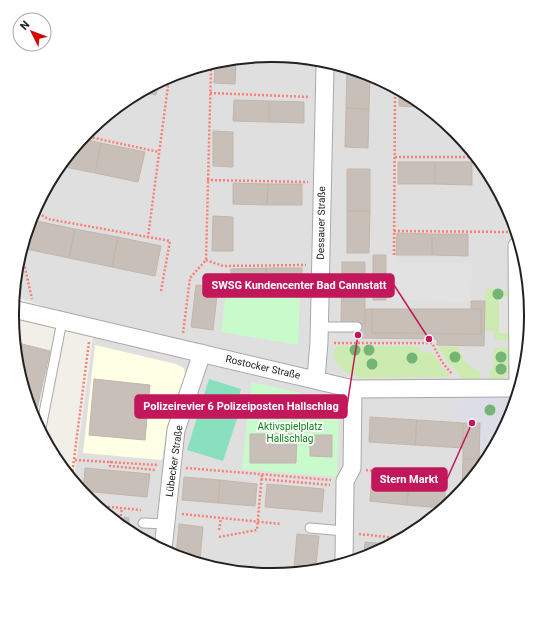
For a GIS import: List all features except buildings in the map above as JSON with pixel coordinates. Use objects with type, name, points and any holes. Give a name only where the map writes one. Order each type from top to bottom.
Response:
[{"type":"street","name":"Dessauer Straße","points":[[316,379],[319,335],[325,68]]},
{"type":"street","points":[[517,258],[518,368]]},
{"type":"street","name":"Rostocker Straße","points":[[19,310],[353,388],[513,388]]},
{"type":"street","name":"Lübecker Straße","points":[[164,543],[176,430],[202,353]]},
{"type":"street","points":[[344,557],[344,532],[349,475],[353,388]]},
{"type":"lane","points":[[42,421],[62,320]]},
{"type":"lane","points":[[319,335],[357,327]]},
{"type":"lane","points":[[143,523],[166,519]]},
{"type":"lane","points":[[310,528],[344,532]]},
{"type":"path","points":[[182,348],[190,278],[206,260],[211,70]]},
{"type":"path","points":[[148,237],[168,85]]},
{"type":"path","points":[[210,93],[324,97]]},
{"type":"path","points":[[394,255],[396,95]]},
{"type":"path","points":[[92,137],[159,152]]},
{"type":"path","points":[[395,157],[468,157]]},
{"type":"path","points":[[207,180],[322,182]]},
{"type":"path","points":[[40,214],[48,219],[170,241],[161,291]]},
{"type":"path","points":[[394,231],[510,232]]},
{"type":"path","points":[[206,260],[223,266],[320,265]]},
{"type":"path","points":[[24,265],[32,299],[30,313]]},
{"type":"path","points":[[73,471],[91,327]]},
{"type":"path","points":[[319,335],[432,343],[442,362],[452,372]]},
{"type":"path","points":[[74,460],[111,461],[262,474],[433,477]]},
{"type":"path","points":[[111,461],[110,466],[151,470]]},
{"type":"path","points":[[219,537],[257,530],[262,474]]},
{"type":"path","points":[[261,479],[326,485]]},
{"type":"path","points":[[108,507],[144,511]]},
{"type":"path","points":[[121,517],[122,509]]},
{"type":"path","points":[[220,530],[221,518]]},
{"type":"path","points":[[166,519],[221,518],[281,524]]},
{"type":"path","points":[[344,532],[391,537]]},
{"type":"shaded area","points":[[272,62],[321,67],[368,82],[398,96],[412,105],[450,136],[472,161],[490,189],[505,218],[511,234],[519,266],[522,282],[524,315],[522,348],[519,364],[511,396],[505,412],[490,441],[472,469],[450,494],[412,525],[398,534],[368,548],[321,563],[272,568],[222,563],[206,559],[175,548],[145,534],[105,505],[75,473],[95,323],[20,298],[21,282],[32,234],[45,203],[71,161],[105,125],[145,96],[175,82],[206,71],[222,67]]},
{"type":"shaded area","points":[[386,255],[396,255],[397,263],[472,263],[471,301],[386,300]]},
{"type":"shaded area","points":[[499,296],[509,297],[509,333],[499,333]]},
{"type":"shaded area","points":[[95,345],[176,364],[184,368],[185,375],[167,426],[162,460],[83,453]]},
{"type":"shaded area","points":[[512,391],[498,427],[479,458],[480,423],[454,422],[458,394]]},
{"type":"green space","points":[[485,289],[502,289],[509,295],[509,297],[499,296],[499,333],[509,333],[508,341],[497,340],[494,338],[494,331],[485,331]]},
{"type":"green space","points":[[226,294],[300,296],[298,345],[221,332]]},
{"type":"green space","points":[[336,346],[414,346],[422,351],[434,354],[440,365],[449,374],[449,377],[361,378],[344,372],[336,363],[333,353]]},
{"type":"green space","points":[[438,346],[459,347],[462,356],[467,362],[473,368],[481,372],[479,379],[463,379],[445,359]]},
{"type":"green space","points":[[497,347],[509,348],[509,372],[502,379],[491,379],[489,377],[489,370],[493,370],[494,349]]},
{"type":"green space","points":[[209,379],[241,389],[236,406],[241,407],[223,461],[187,450]]},
{"type":"green space","name":"Aktivspielplatz Hallschlag","points":[[251,382],[320,397],[331,401],[339,411],[337,477],[242,469]]},
{"type":"place","name":"Polizeirevier 6 Polizeiposten Hallschlag","points":[[358,335]]},
{"type":"place","name":"SWSG Kundencenter Bad Cannstatt","points":[[429,339]]},
{"type":"place","name":"Stern Markt","points":[[472,423]]}]
